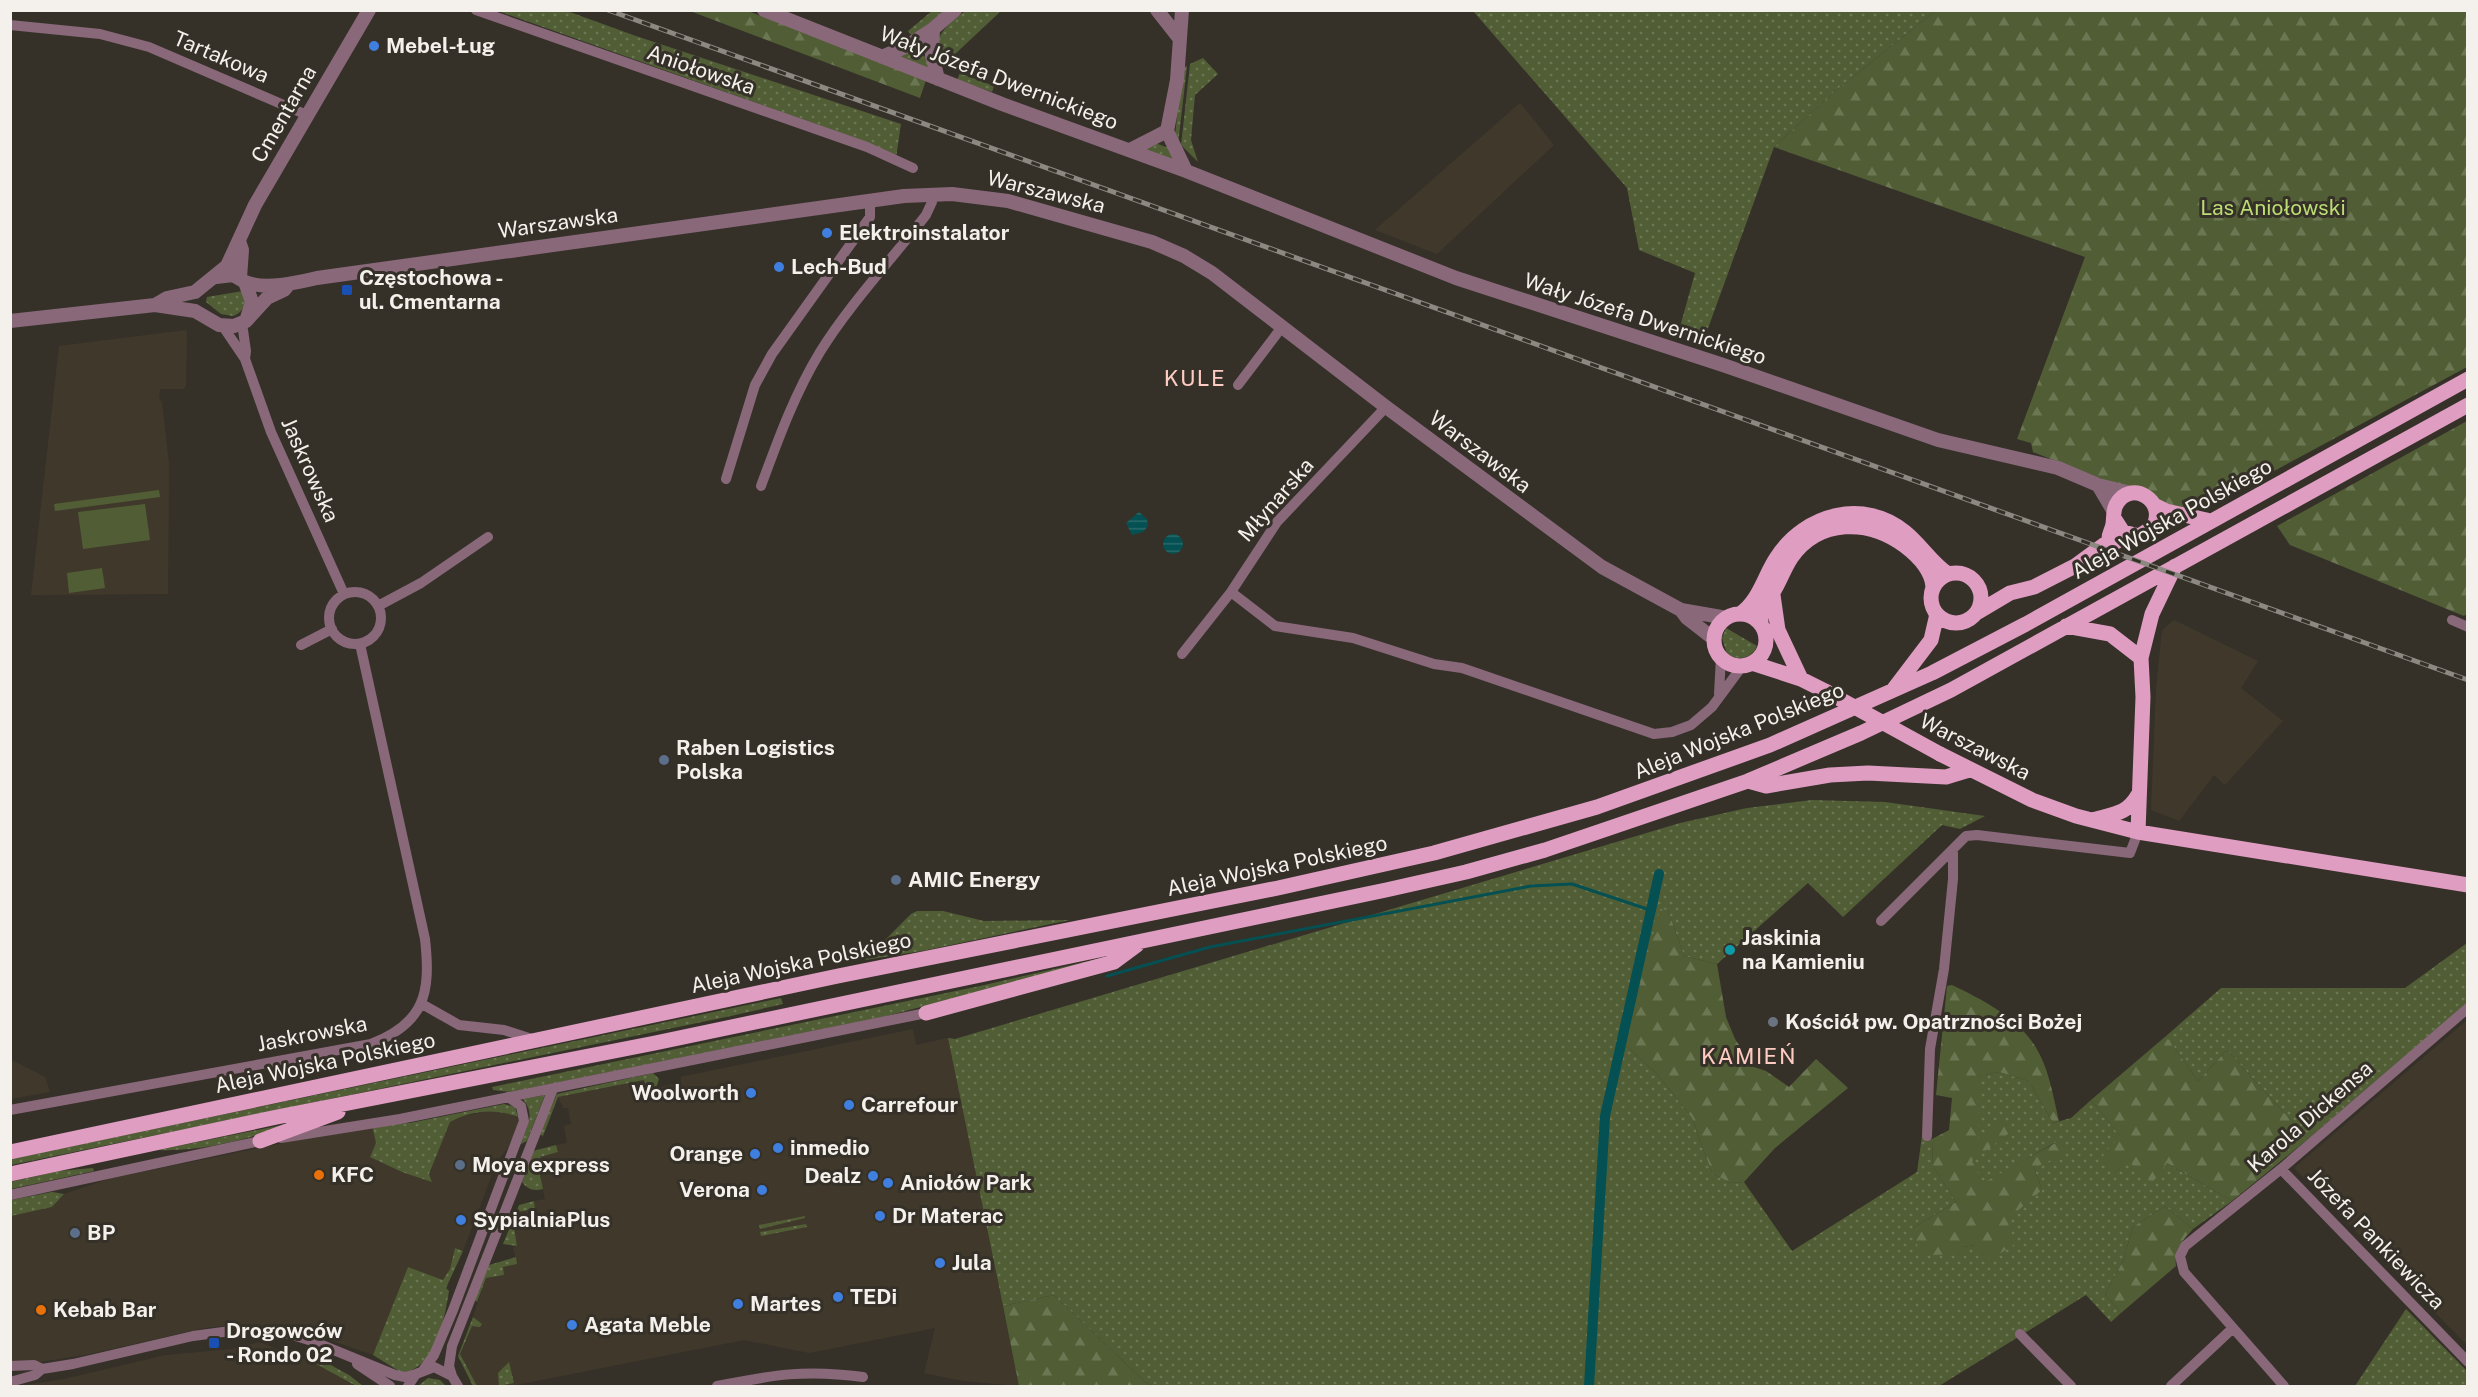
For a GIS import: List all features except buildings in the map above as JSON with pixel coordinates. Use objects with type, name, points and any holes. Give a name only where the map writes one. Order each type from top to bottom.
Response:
[{"type":"main road","name":"Aleja Wojska Polskiego","points":[[10,1152],[1434,853],[1532,827],[1658,787],[1770,745],[1891,692],[2026,624],[2468,379]]},
{"type":"main road","name":"Aleja Wojska Polskiego","points":[[10,1174],[369,1099],[645,1046],[1466,872],[1545,850],[1748,781],[1951,690],[2468,405]]},
{"type":"main road","points":[[1948,574],[1934,587],[1931,600],[1937,614],[1945,621],[1959,623],[2010,593],[2034,587],[2075,566],[2109,541],[2118,502],[2131,493],[2146,495],[2156,506],[2166,511],[2211,521]]},
{"type":"main road","points":[[2114,515],[2119,528],[2128,535],[2139,536],[2153,527],[2157,517],[2156,506]]},
{"type":"main road","points":[[1934,587],[1927,569],[1908,549],[1881,531],[1852,526],[1822,532],[1800,546],[1790,559],[1773,595],[1764,604],[1761,624],[1766,644],[1758,658],[1747,664],[1735,665],[1721,657],[1714,639],[1716,631],[1733,616],[1750,606],[1775,560],[1795,535],[1807,526],[1832,516],[1866,514],[1891,523],[1910,536],[1948,574],[1969,576],[1979,586],[1982,599],[1977,612]]},
{"type":"main road","points":[[2109,541],[2114,543],[2128,535]]},
{"type":"main road","points":[[2138,832],[2143,697],[2141,658],[2152,614],[2175,566]]},
{"type":"main road","points":[[1979,586],[2010,593]]},
{"type":"main road","points":[[1773,595],[1778,630],[1798,673]]},
{"type":"main road","points":[[1891,692],[1931,640],[1937,614]]},
{"type":"main road","points":[[1733,616],[1748,615],[1761,624]]},
{"type":"main road","points":[[2066,626],[2110,634],[2141,658]]},
{"type":"main road","name":"Warszawska","points":[[1766,644],[1781,660],[1827,692],[1969,770],[2032,800],[2092,820],[2138,832],[2468,885]]},
{"type":"main road","name":"Warszawska","points":[[1747,664],[1798,673]]},
{"type":"main road","points":[[1748,781],[1766,786],[1830,775],[1868,772],[1946,777],[1969,770]]},
{"type":"main road","points":[[2092,820],[2123,812],[2132,805],[2138,795]]},
{"type":"main road","points":[[926,1013],[1114,962],[1142,941]]},
{"type":"main road","points":[[260,1141],[369,1099]]},
{"type":"street","name":"Cmentarna","points":[[210,281],[227,266],[255,205],[369,10]]},
{"type":"street","name":"Aniołowska","points":[[476,10],[867,147],[913,168]]},
{"type":"street","name":"Wały Józefa Dwernickiego","points":[[764,10],[938,79],[1186,171],[1456,278],[1723,365],[1938,440],[2058,468],[2098,485],[2131,493]]},
{"type":"street","points":[[882,57],[907,46],[933,29],[955,10]]},
{"type":"street","points":[[1157,10],[1179,38]]},
{"type":"street","points":[[1182,10],[1177,80],[1167,130],[1186,171]]},
{"type":"street","name":"Tartakowa","points":[[10,25],[100,34],[149,47],[307,115]]},
{"type":"street","points":[[933,29],[932,55],[938,79]]},
{"type":"street","points":[[1130,150],[1167,130]]},
{"type":"street","points":[[761,486],[778,438],[803,381],[848,313],[926,215],[932,194]]},
{"type":"street","name":"Warszawska","points":[[243,280],[260,286],[289,284],[932,194],[980,196],[1008,201],[1152,242],[1205,268],[1386,407],[1593,560],[1681,610],[1714,639]]},
{"type":"street","points":[[726,479],[755,385],[772,354],[870,217],[870,201]]},
{"type":"street","name":"Cmentarna","points":[[239,241],[242,250],[243,280]]},
{"type":"street","points":[[156,305],[167,298],[195,292],[210,281],[233,275],[243,280],[252,302],[244,322],[246,351],[244,359]]},
{"type":"street","points":[[203,314],[200,298],[210,281]]},
{"type":"street","name":"Warszawska","points":[[244,322],[267,298],[284,290],[289,284]]},
{"type":"street","points":[[10,321],[156,305],[203,314],[222,325],[234,326],[244,322]]},
{"type":"street","points":[[222,325],[244,359]]},
{"type":"street","points":[[1238,385],[1282,327]]},
{"type":"street","name":"Jaskrowska","points":[[244,359],[271,432],[344,594]]},
{"type":"street","name":"Młynarska","points":[[1182,654],[1232,592],[1277,522],[1386,407]]},
{"type":"street","points":[[2098,485],[2114,515]]},
{"type":"street","points":[[378,606],[421,583],[488,537]]},
{"type":"street","points":[[360,592],[374,599],[378,606],[381,621],[379,629],[374,636],[360,644],[347,643],[332,629],[330,609],[344,594],[360,592]]},
{"type":"street","points":[[1232,592],[1275,626],[1353,638],[1434,664],[1462,668],[1654,734],[1672,732],[1691,725],[1712,706],[1736,671],[1747,664]]},
{"type":"street","name":"Warszawska","points":[[1681,610],[1733,616]]},
{"type":"street","points":[[2452,620],[2468,627]]},
{"type":"street","points":[[301,645],[332,629]]},
{"type":"street","points":[[360,644],[425,939],[428,970],[422,1004],[459,1025],[504,1030],[535,1040]]},
{"type":"street","points":[[1719,694],[1721,657]]},
{"type":"street","points":[[1881,921],[1966,836],[1977,835],[2130,853],[2138,832]]},
{"type":"street","points":[[1927,1136],[1930,1049],[1944,969],[1953,879],[1953,849]]},
{"type":"street","name":"Jaskrowska","points":[[10,1110],[370,1044],[401,1029],[422,1004]]},
{"type":"street","name":"Karola Dickensa","points":[[2233,1328],[2184,1272],[2180,1256],[2185,1246],[2281,1169],[2468,1008]]},
{"type":"street","points":[[10,1195],[260,1141],[400,1119],[926,1013]]},
{"type":"street","points":[[458,1386],[449,1366],[452,1346],[554,1089]]},
{"type":"street","points":[[408,1386],[434,1355],[524,1121],[521,1106],[507,1097]]},
{"type":"street","name":"Józefa Pankiewicza","points":[[2281,1169],[2468,1362]]},
{"type":"street","points":[[2171,1386],[2233,1328],[2284,1386]]},
{"type":"street","points":[[10,1382],[35,1375],[42,1369],[194,1336],[238,1330],[289,1334],[395,1375],[405,1377],[434,1367],[452,1376]]},
{"type":"street","points":[[2020,1334],[2071,1386]]},
{"type":"street","points":[[340,1352],[390,1386]]},
{"type":"street","points":[[10,1366],[34,1365],[42,1369]]},
{"type":"street","points":[[717,1386],[791,1372],[828,1372],[862,1377]]},
{"type":"shaded area","points":[[1520,103],[1554,145],[1437,254],[1375,230]]},
{"type":"shaded area","points":[[187,330],[186,385],[184,389],[160,389],[159,398],[162,403],[169,464],[168,594],[31,595],[59,346]]},
{"type":"shaded area","points":[[2174,620],[2258,661],[2241,688],[2283,721],[2225,785],[2214,775],[2179,821],[2151,810],[2156,689],[2162,630]]},
{"type":"shaded area","points":[[2467,1020],[2467,1345],[2294,1168]]},
{"type":"shaded area","points":[[913,1029],[916,1045],[948,1038],[1019,1386],[963,1381],[924,1373],[935,1328],[809,1353],[744,1340],[511,1386],[477,1386],[460,1354],[472,1326],[482,1324],[473,1317],[486,1278],[504,1275],[503,1267],[517,1264],[513,1247],[517,1246],[513,1221],[518,1213],[535,1209],[534,1201],[545,1199],[538,1164],[540,1156],[558,1152],[556,1145],[567,1143],[564,1126],[571,1124],[568,1108],[563,1108],[558,1097],[645,1080],[647,1090],[681,1082],[681,1077],[685,1076]]},
{"type":"shaded area","points":[[10,1059],[45,1077],[50,1092],[11,1099]]},
{"type":"shaded area","points":[[492,1110],[504,1111],[521,1120],[508,1148],[497,1161],[463,1251],[455,1248],[450,1269],[443,1280],[408,1267],[373,1355],[307,1332],[232,1325],[205,1328],[85,1355],[39,1362],[11,1363],[10,1216],[52,1207],[64,1194],[112,1178],[372,1125],[376,1143],[370,1156],[432,1181],[429,1174],[450,1122],[464,1116]]},
{"type":"shaded area","points":[[259,1342],[315,1363],[354,1386],[21,1386],[64,1379],[166,1355],[232,1349]]},
{"type":"green space","points":[[498,11],[567,11],[901,124],[896,158],[757,103]]},
{"type":"green space","points":[[690,11],[748,11],[926,80],[920,98]]},
{"type":"green space","points":[[932,11],[944,11],[913,37],[908,31]]},
{"type":"green space","points":[[965,11],[1001,11],[954,55],[961,61],[955,67],[936,50],[937,43],[950,23]]},
{"type":"green space","points":[[1473,11],[1935,11],[1834,92],[1774,147],[1703,342],[1678,334],[1695,273],[1639,250],[1627,188]]},
{"type":"green space","name":"Las Aniołowski","points":[[1935,11],[2467,11],[2467,367],[2222,499],[2180,510],[2033,452],[2031,443],[2017,439],[2085,257],[1774,147],[1834,92]]},
{"type":"green space","points":[[912,48],[930,60],[934,70],[892,54]]},
{"type":"green space","points":[[1203,58],[1218,74],[1195,95],[1191,140],[1198,162],[1181,145],[1190,64]]},
{"type":"green space","points":[[1187,66],[1178,145],[1175,136],[1182,68]]},
{"type":"green space","points":[[960,73],[994,86],[992,92],[957,80]]},
{"type":"green space","points":[[1155,143],[1169,148],[1178,163],[1140,149]]},
{"type":"green space","points":[[243,291],[244,306],[233,316],[221,314],[206,302],[207,297]]},
{"type":"green space","points":[[2467,421],[2468,613],[2464,616],[2290,545],[2277,526]]},
{"type":"green space","points":[[159,490],[160,497],[55,511],[54,504]]},
{"type":"green space","points":[[145,504],[150,540],[83,549],[78,512]]},
{"type":"green space","points":[[102,568],[105,588],[69,593],[67,573]]},
{"type":"green space","points":[[1726,628],[1757,646],[1751,654],[1744,658],[1736,658],[1727,654],[1722,638]]},
{"type":"green space","points":[[1812,800],[1885,802],[1985,816],[1960,829],[1942,825],[1843,917],[1808,883],[1717,964],[1684,956],[1668,910],[1624,1044],[1657,1074],[1692,1118],[1712,1173],[1730,1183],[1744,1182],[1792,1251],[1917,1172],[1922,1136],[1932,1139],[1933,1166],[1956,1202],[1913,1228],[1963,1247],[1974,1245],[2042,1190],[2034,1168],[2056,1142],[1983,1184],[1971,1161],[1978,1139],[1978,1076],[1999,1072],[2029,1081],[2053,1123],[2071,1118],[2091,1100],[2121,1137],[2115,1173],[2128,1160],[2167,1163],[2232,1201],[2193,1229],[2165,1206],[2133,1227],[2123,1261],[2105,1294],[2121,1313],[2111,1322],[2086,1295],[1939,1386],[1153,1386],[1145,1382],[1054,1295],[1003,1306],[948,1038],[955,1039],[1680,823],[1747,808]]},
{"type":"green space","points":[[1660,909],[1668,910],[1684,956],[1717,964],[1726,1017],[1735,1039],[1754,1067],[1766,1071],[1789,1087],[1816,1059],[1848,1088],[1775,1148],[1744,1182],[1730,1183],[1712,1173],[1692,1118],[1657,1074],[1624,1044]]},
{"type":"green space","points":[[917,911],[943,911],[984,921],[1070,920],[922,951],[865,960],[911,914]]},
{"type":"green space","points":[[2467,943],[2467,1003],[2308,1139],[2227,1050],[2198,1081],[2166,1036],[2221,988],[2405,988]]},
{"type":"green space","points":[[1115,955],[883,1017],[510,1092],[493,1090],[492,1087],[980,986]]},
{"type":"green space","points":[[1952,985],[2002,1013],[2033,1043],[2046,1071],[2059,1121],[2053,1123],[2029,1081],[1999,1072],[1979,1076],[1978,1138],[2001,1118],[2012,1131],[1972,1161],[1983,1183],[2057,1142],[2066,1153],[2034,1168],[2042,1190],[2007,1220],[2015,1244],[1991,1259],[1977,1253],[1974,1245],[1963,1247],[1962,1253],[1920,1256],[1913,1228],[1956,1202],[1933,1166],[1932,1139],[1949,1130],[1952,1098],[1936,1095],[1947,986]]},
{"type":"green space","points":[[781,998],[783,1004],[731,1016],[11,1165],[10,1159]]},
{"type":"green space","points":[[2166,1036],[2198,1081],[2227,1050],[2308,1139],[2232,1201],[2167,1163],[2152,1183],[2128,1161],[2115,1173],[2103,1155],[2120,1136],[2091,1100]]},
{"type":"green space","points":[[653,1073],[659,1079],[656,1088],[647,1090],[644,1080],[558,1097],[543,1136],[539,1134],[557,1094]]},
{"type":"green space","points":[[545,1095],[527,1141],[519,1145],[530,1116],[523,1099]]},
{"type":"green space","points":[[504,1104],[515,1107],[518,1117],[492,1111],[466,1115],[450,1122],[429,1174],[432,1182],[402,1172],[370,1157],[376,1143],[372,1125],[410,1123]]},
{"type":"green space","points":[[297,1122],[229,1143],[193,1149],[158,1150]]},
{"type":"green space","points":[[556,1145],[558,1152],[540,1157],[541,1163],[538,1165],[543,1189],[534,1190],[527,1187],[522,1182],[533,1151]]},
{"type":"green space","points":[[93,1168],[94,1171],[11,1189],[10,1182],[59,1171]]},
{"type":"green space","points":[[52,1192],[64,1194],[52,1207],[11,1216],[11,1200]]},
{"type":"green space","points":[[534,1201],[535,1209],[518,1212],[520,1220],[513,1221],[517,1246],[503,1244],[519,1205]]},
{"type":"green space","points":[[2165,1206],[2193,1229],[2182,1241],[2176,1266],[2121,1313],[2105,1294],[2123,1261],[2133,1227]]},
{"type":"green space","points":[[805,1216],[805,1218],[760,1229],[759,1225]]},
{"type":"green space","points":[[806,1224],[807,1227],[761,1236],[760,1232]]},
{"type":"green space","points":[[455,1248],[463,1251],[446,1288],[449,1291],[447,1303],[437,1341],[423,1362],[414,1369],[402,1373],[373,1355],[408,1267],[443,1280],[450,1269]]},
{"type":"green space","points":[[516,1257],[517,1264],[503,1267],[504,1275],[486,1278],[477,1302],[474,1299],[486,1266]]},
{"type":"green space","points":[[1054,1295],[1145,1382],[1153,1386],[1019,1386],[1003,1306]]},
{"type":"green space","points":[[2406,1309],[2467,1371],[2467,1386],[2355,1386]]},
{"type":"green space","points":[[473,1317],[482,1324],[480,1327],[472,1326],[460,1354],[477,1386],[473,1386],[458,1356]]},
{"type":"green space","points":[[305,1351],[349,1375],[363,1386],[356,1386],[307,1359]]},
{"type":"green space","points":[[509,1362],[514,1383],[499,1386],[498,1373]]},
{"type":"green space","points":[[428,1378],[440,1380],[446,1386],[418,1386]]},
{"type":"water","points":[[1139,512],[1147,519],[1148,526],[1143,532],[1132,535],[1126,523]]},
{"type":"water","points":[[1173,534],[1180,537],[1183,544],[1180,551],[1173,554],[1166,551],[1163,544],[1166,537]]},
{"type":"waterway","points":[[1589,1386],[1605,1116],[1659,874]]},
{"type":"waterway","points":[[1107,976],[1210,947],[1531,886],[1572,884],[1650,910]]},
{"type":"railway","points":[[608,10],[2468,680]]},
{"type":"place","name":"Mebel-Ług","points":[[374,46]]},
{"type":"place","name":"Elektroinstalator","points":[[827,233]]},
{"type":"place","name":"Lech-Bud","points":[[779,267]]},
{"type":"place","name":"Częstochowa - ul. Cmentarna","points":[[347,290]]},
{"type":"place","name":"Raben Logistics Polska","points":[[664,760]]},
{"type":"place","name":"AMIC Energy","points":[[896,880]]},
{"type":"place","name":"Jaskinia na Kamieniu","points":[[1730,950]]},
{"type":"place","name":"Kościół pw. Opatrzności Bożej","points":[[1773,1022]]},
{"type":"place","name":"Woolworth","points":[[751,1093]]},
{"type":"place","name":"Carrefour","points":[[849,1105]]},
{"type":"place","name":"inmedio","points":[[778,1148]]},
{"type":"place","name":"Orange","points":[[755,1154]]},
{"type":"place","name":"Moya express","points":[[460,1165]]},
{"type":"place","name":"KFC","points":[[319,1175]]},
{"type":"place","name":"Dealz","points":[[873,1176]]},
{"type":"place","name":"Aniołów Park","points":[[888,1183]]},
{"type":"place","name":"Verona","points":[[762,1190]]},
{"type":"place","name":"Dr Materac","points":[[880,1216]]},
{"type":"place","name":"SypialniaPlus","points":[[461,1220]]},
{"type":"place","name":"BP","points":[[75,1233]]},
{"type":"place","name":"Jula","points":[[940,1263]]},
{"type":"place","name":"TEDi","points":[[838,1297]]},
{"type":"place","name":"Martes","points":[[738,1304]]},
{"type":"place","name":"Kebab Bar","points":[[41,1310]]},
{"type":"place","name":"Agata Meble","points":[[572,1325]]},
{"type":"place","name":"Drogowców - Rondo 02","points":[[214,1343]]},
{"type":"district","name":"KULE","points":[[1195,378]]},
{"type":"district","name":"KAMIEŃ","points":[[1749,1056]]}]
